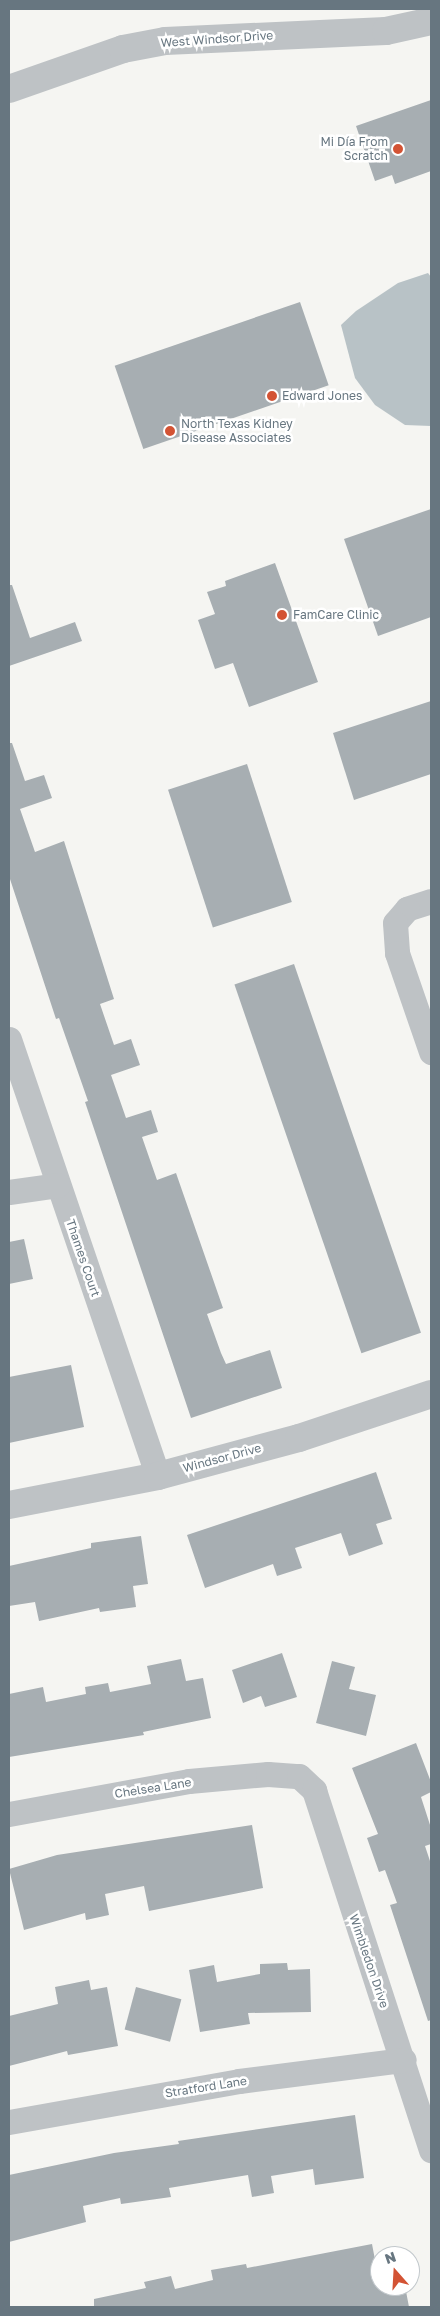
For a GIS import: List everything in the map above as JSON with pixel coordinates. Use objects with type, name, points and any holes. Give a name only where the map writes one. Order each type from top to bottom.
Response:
[{"type":"street","name":"West Windsor Drive","points":[[9,89],[123,49],[165,41],[386,31],[431,21]]},
{"type":"street","points":[[431,900],[407,909],[395,923],[397,953],[431,1052]]},
{"type":"street","name":"Thames Court","points":[[9,1039],[158,1476]]},
{"type":"street","points":[[9,1192],[58,1185]]},
{"type":"street","name":"Windsor Drive","points":[[9,1505],[158,1476],[299,1438],[431,1394]]},
{"type":"street","name":"Chelsea Lane","points":[[9,1814],[190,1781],[268,1774],[299,1776]]},
{"type":"street","name":"Wimbledon Drive","points":[[299,1776],[314,1790],[404,2060],[431,2150]]},
{"type":"street","name":"Stratford Lane","points":[[9,2122],[239,2081],[404,2060]]},
{"type":"shaded area","points":[[428,273],[431,277],[431,426],[405,425],[375,405],[355,378],[341,325],[356,311],[398,283]]},
{"type":"building","name":"Mi Día From Scratch","points":[[431,100],[431,171],[395,184],[392,175],[375,181],[356,126]]},
{"type":"building","points":[[300,302],[329,385],[143,449],[115,366]]},
{"type":"building","points":[[431,509],[431,617],[378,636],[344,539]]},
{"type":"building","points":[[275,563],[318,682],[249,707],[233,663],[215,669],[198,620],[215,614],[207,592],[226,586],[225,581]]},
{"type":"building","points":[[9,585],[12,585],[30,638],[75,622],[82,641],[9,666]]},
{"type":"building","points":[[431,701],[431,774],[354,800],[333,733]]},
{"type":"building","points":[[9,743],[12,743],[25,781],[44,775],[52,798],[20,809],[35,852],[64,841],[114,999],[100,1004],[114,1045],[131,1039],[140,1065],[111,1075],[126,1118],[151,1110],[158,1132],[142,1137],[157,1180],[176,1173],[223,1308],[207,1314],[221,1353],[226,1364],[270,1350],[282,1388],[191,1418],[85,1102],[88,1101],[59,1018],[56,1019],[9,876]]},
{"type":"building","points":[[247,764],[292,902],[213,928],[168,790]]},
{"type":"building","points":[[294,964],[421,1333],[361,1353],[234,985]]},
{"type":"building","points":[[24,1239],[33,1279],[9,1284],[9,1242]]},
{"type":"building","points":[[71,1365],[84,1427],[9,1443],[9,1377]]},
{"type":"building","points":[[376,1472],[392,1519],[376,1524],[383,1544],[349,1556],[341,1533],[295,1548],[302,1568],[277,1576],[273,1564],[205,1588],[187,1535]]},
{"type":"building","points":[[141,1536],[148,1584],[133,1586],[136,1607],[100,1612],[99,1608],[39,1621],[35,1602],[9,1606],[9,1566],[91,1548],[91,1543]]},
{"type":"building","points":[[282,1653],[297,1697],[265,1707],[261,1696],[243,1703],[232,1670]]},
{"type":"building","points":[[181,1659],[186,1681],[203,1678],[211,1718],[143,1732],[144,1735],[9,1757],[9,1694],[43,1687],[46,1702],[86,1694],[85,1687],[108,1683],[110,1692],[151,1684],[147,1666]]},
{"type":"building","points":[[332,1661],[355,1667],[349,1689],[376,1695],[366,1736],[316,1723]]},
{"type":"building","points":[[416,1743],[431,1782],[431,1792],[421,1797],[431,1828],[431,1844],[425,1846],[431,1864],[431,2020],[428,2021],[390,1905],[397,1903],[385,1870],[379,1872],[367,1838],[378,1834],[352,1768]]},
{"type":"building","points":[[252,1825],[263,1888],[149,1911],[144,1886],[105,1894],[109,1915],[86,1920],[85,1913],[24,1930],[9,1869],[57,1855]]},
{"type":"building","points":[[287,1963],[288,1970],[310,1969],[311,2012],[248,2013],[250,2024],[200,2032],[189,1970],[214,1965],[217,1982],[260,1974],[260,1964]]},
{"type":"building","points":[[89,1980],[91,1990],[107,1987],[118,2046],[68,2055],[67,2051],[9,2066],[9,2016],[58,2004],[55,1987]]},
{"type":"building","points":[[136,1987],[181,1999],[170,2042],[125,2030]]},
{"type":"building","points":[[355,2115],[364,2178],[315,2185],[313,2169],[271,2176],[274,2193],[252,2197],[248,2175],[169,2188],[171,2197],[121,2204],[120,2198],[83,2206],[86,2222],[9,2242],[9,2175],[114,2153],[179,2144],[178,2141]]},
{"type":"building","points":[[372,2244],[372,2246],[370,2246],[370,2296],[407,2296],[409,2307],[94,2307],[94,2299],[146,2288],[144,2282],[171,2276],[175,2289],[213,2280],[211,2270],[246,2264],[247,2268]]},
{"type":"place","name":"Mi Día From Scratch","points":[[398,149]]},
{"type":"place","name":"Edward Jones","points":[[272,396]]},
{"type":"place","name":"North Texas Kidney Disease Associates","points":[[170,431]]},
{"type":"place","name":"FamCare Clinic","points":[[282,615]]}]
